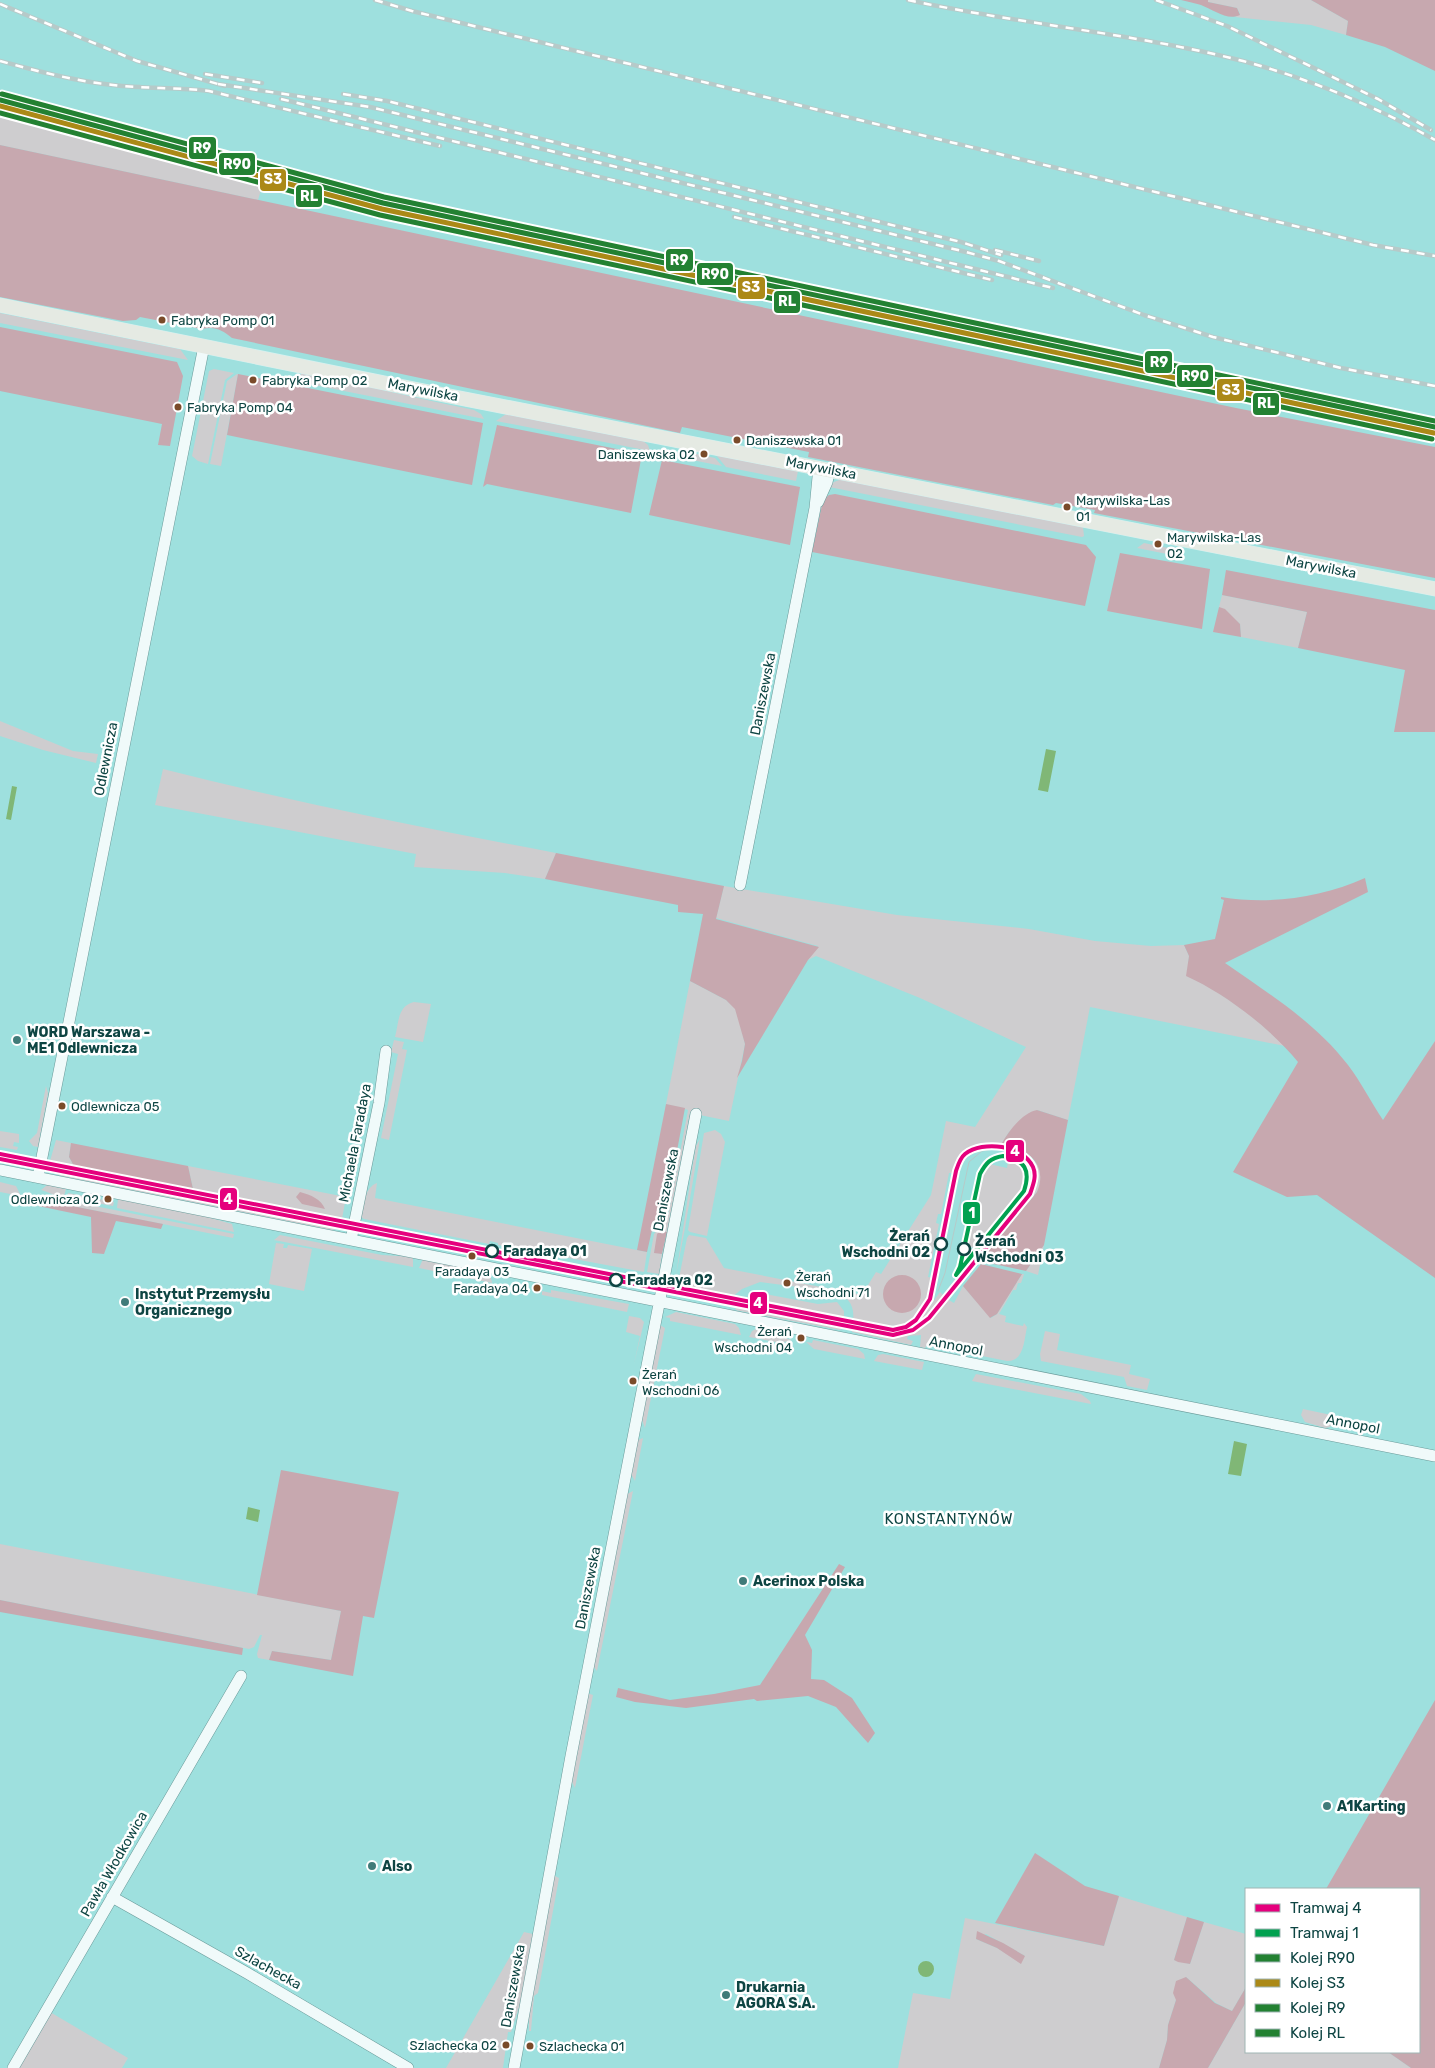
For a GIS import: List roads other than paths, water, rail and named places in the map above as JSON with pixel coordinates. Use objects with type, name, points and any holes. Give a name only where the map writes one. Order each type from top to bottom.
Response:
[{"type":"main road","name":"Marywilska","points":[[0,305],[441,394],[1435,589]]},
{"type":"street","name":"Odlewnicza","points":[[38,1177],[204,346]]},
{"type":"street","name":"Daniszewska","points":[[740,885],[815,508],[827,482],[824,468]]},
{"type":"street","name":"Michaela Faradaya","points":[[351,1240],[380,1094],[386,1051]]},
{"type":"street","name":"Daniszewska","points":[[514,2068],[571,1756],[696,1114]]},
{"type":"street","name":"Annopol","points":[[0,1170],[1435,1456]]},
{"type":"street","name":"Pawła Włodkowica","points":[[12,2068],[241,1676]]},
{"type":"street","name":"Szlachecka","points":[[112,1897],[248,1973],[408,2068]]},
{"type":"tram line","name":"4","points":[[0,1154],[893,1330],[906,1327],[916,1320],[930,1299],[956,1171],[963,1156],[982,1147],[1002,1147],[1021,1154],[1028,1160],[1033,1167],[1035,1177],[1030,1194],[929,1318],[913,1330],[893,1335],[0,1159]]},
{"type":"tram line","points":[[938,1291],[945,1273],[969,1162],[982,1151],[998,1148]]},
{"type":"tram line","name":"1","points":[[1003,1156],[1017,1160],[1024,1167],[1027,1177],[1024,1191],[956,1275],[960,1267],[980,1174],[989,1162],[1003,1156]]},
{"type":"railway","points":[[375,0],[412,11],[1373,245],[1435,256]]},
{"type":"railway","points":[[908,0],[992,16],[1160,43],[1243,61],[1293,76],[1342,94],[1435,140]]},
{"type":"railway","points":[[1156,0],[1227,26],[1378,99],[1431,130]]},
{"type":"railway","points":[[0,4],[137,61],[225,86]]},
{"type":"railway","points":[[0,61],[84,81],[125,86],[209,91],[440,146]]},
{"type":"railway","points":[[205,74],[262,83]]},
{"type":"railway","points":[[218,84],[370,107],[966,252],[999,261],[1144,315],[1213,337],[1341,368],[1435,386]]},
{"type":"railway","points":[[343,94],[387,101],[961,242],[1001,255]]},
{"type":"railway","points":[[281,99],[1053,288]]},
{"type":"railway","points":[[734,217],[992,280]]},
{"type":"railway","points":[[995,250],[1039,261]]},
{"type":"rail line","name":"R9","points":[[2,94],[384,197],[1435,421]]},
{"type":"rail line","name":"R90","points":[[0,100],[383,203],[1435,427]]},
{"type":"rail line","name":"S3","points":[[0,106],[382,209],[1434,433]]},
{"type":"rail line","name":"RL","points":[[0,113],[380,215],[1432,439]]},
{"type":"place","name":"Fabryka Pomp 01","points":[[162,320]]},
{"type":"place","name":"Fabryka Pomp 02","points":[[253,380]]},
{"type":"place","name":"Fabryka Pomp 04","points":[[178,407]]},
{"type":"place","name":"Daniszewska 01","points":[[737,440]]},
{"type":"place","name":"Daniszewska 02","points":[[704,454]]},
{"type":"place","name":"Marywilska-Las 01","points":[[1067,507]]},
{"type":"place","name":"Marywilska-Las 02","points":[[1158,544]]},
{"type":"place","name":"WORD Warszawa - ME1 Odlewnicza","points":[[17,1040]]},
{"type":"place","name":"Odlewnicza 05","points":[[62,1106]]},
{"type":"place","name":"Odlewnicza 02","points":[[108,1199]]},
{"type":"place","name":"Żerań Wschodni 02","points":[[941,1244]]},
{"type":"place","name":"Żerań Wschodni 03","points":[[964,1249]]},
{"type":"place","name":"Faradaya 01","points":[[492,1251]]},
{"type":"place","name":"Faradaya 03","points":[[472,1256]]},
{"type":"place","name":"Faradaya 02","points":[[616,1280]]},
{"type":"place","name":"Żerań Wschodni 71","points":[[787,1283]]},
{"type":"place","name":"Faradaya 04","points":[[537,1288]]},
{"type":"place","name":"Instytut Przemysłu Organicznego","points":[[125,1302]]},
{"type":"place","name":"Żerań Wschodni 04","points":[[801,1338]]},
{"type":"place","name":"Żerań Wschodni 06","points":[[633,1381]]},
{"type":"place","name":"Acerinox Polska","points":[[743,1581]]},
{"type":"place","name":"A1Karting","points":[[1327,1806]]},
{"type":"place","name":"Also","points":[[372,1866]]},
{"type":"place","name":"Drukarnia AGORA S.A.","points":[[726,1995]]},
{"type":"place","name":"Szlachecka 02","points":[[506,2045]]},
{"type":"place","name":"Szlachecka 01","points":[[530,2046]]},
{"type":"district","name":"KONSTANTYNÓW","points":[[949,1519]]}]
